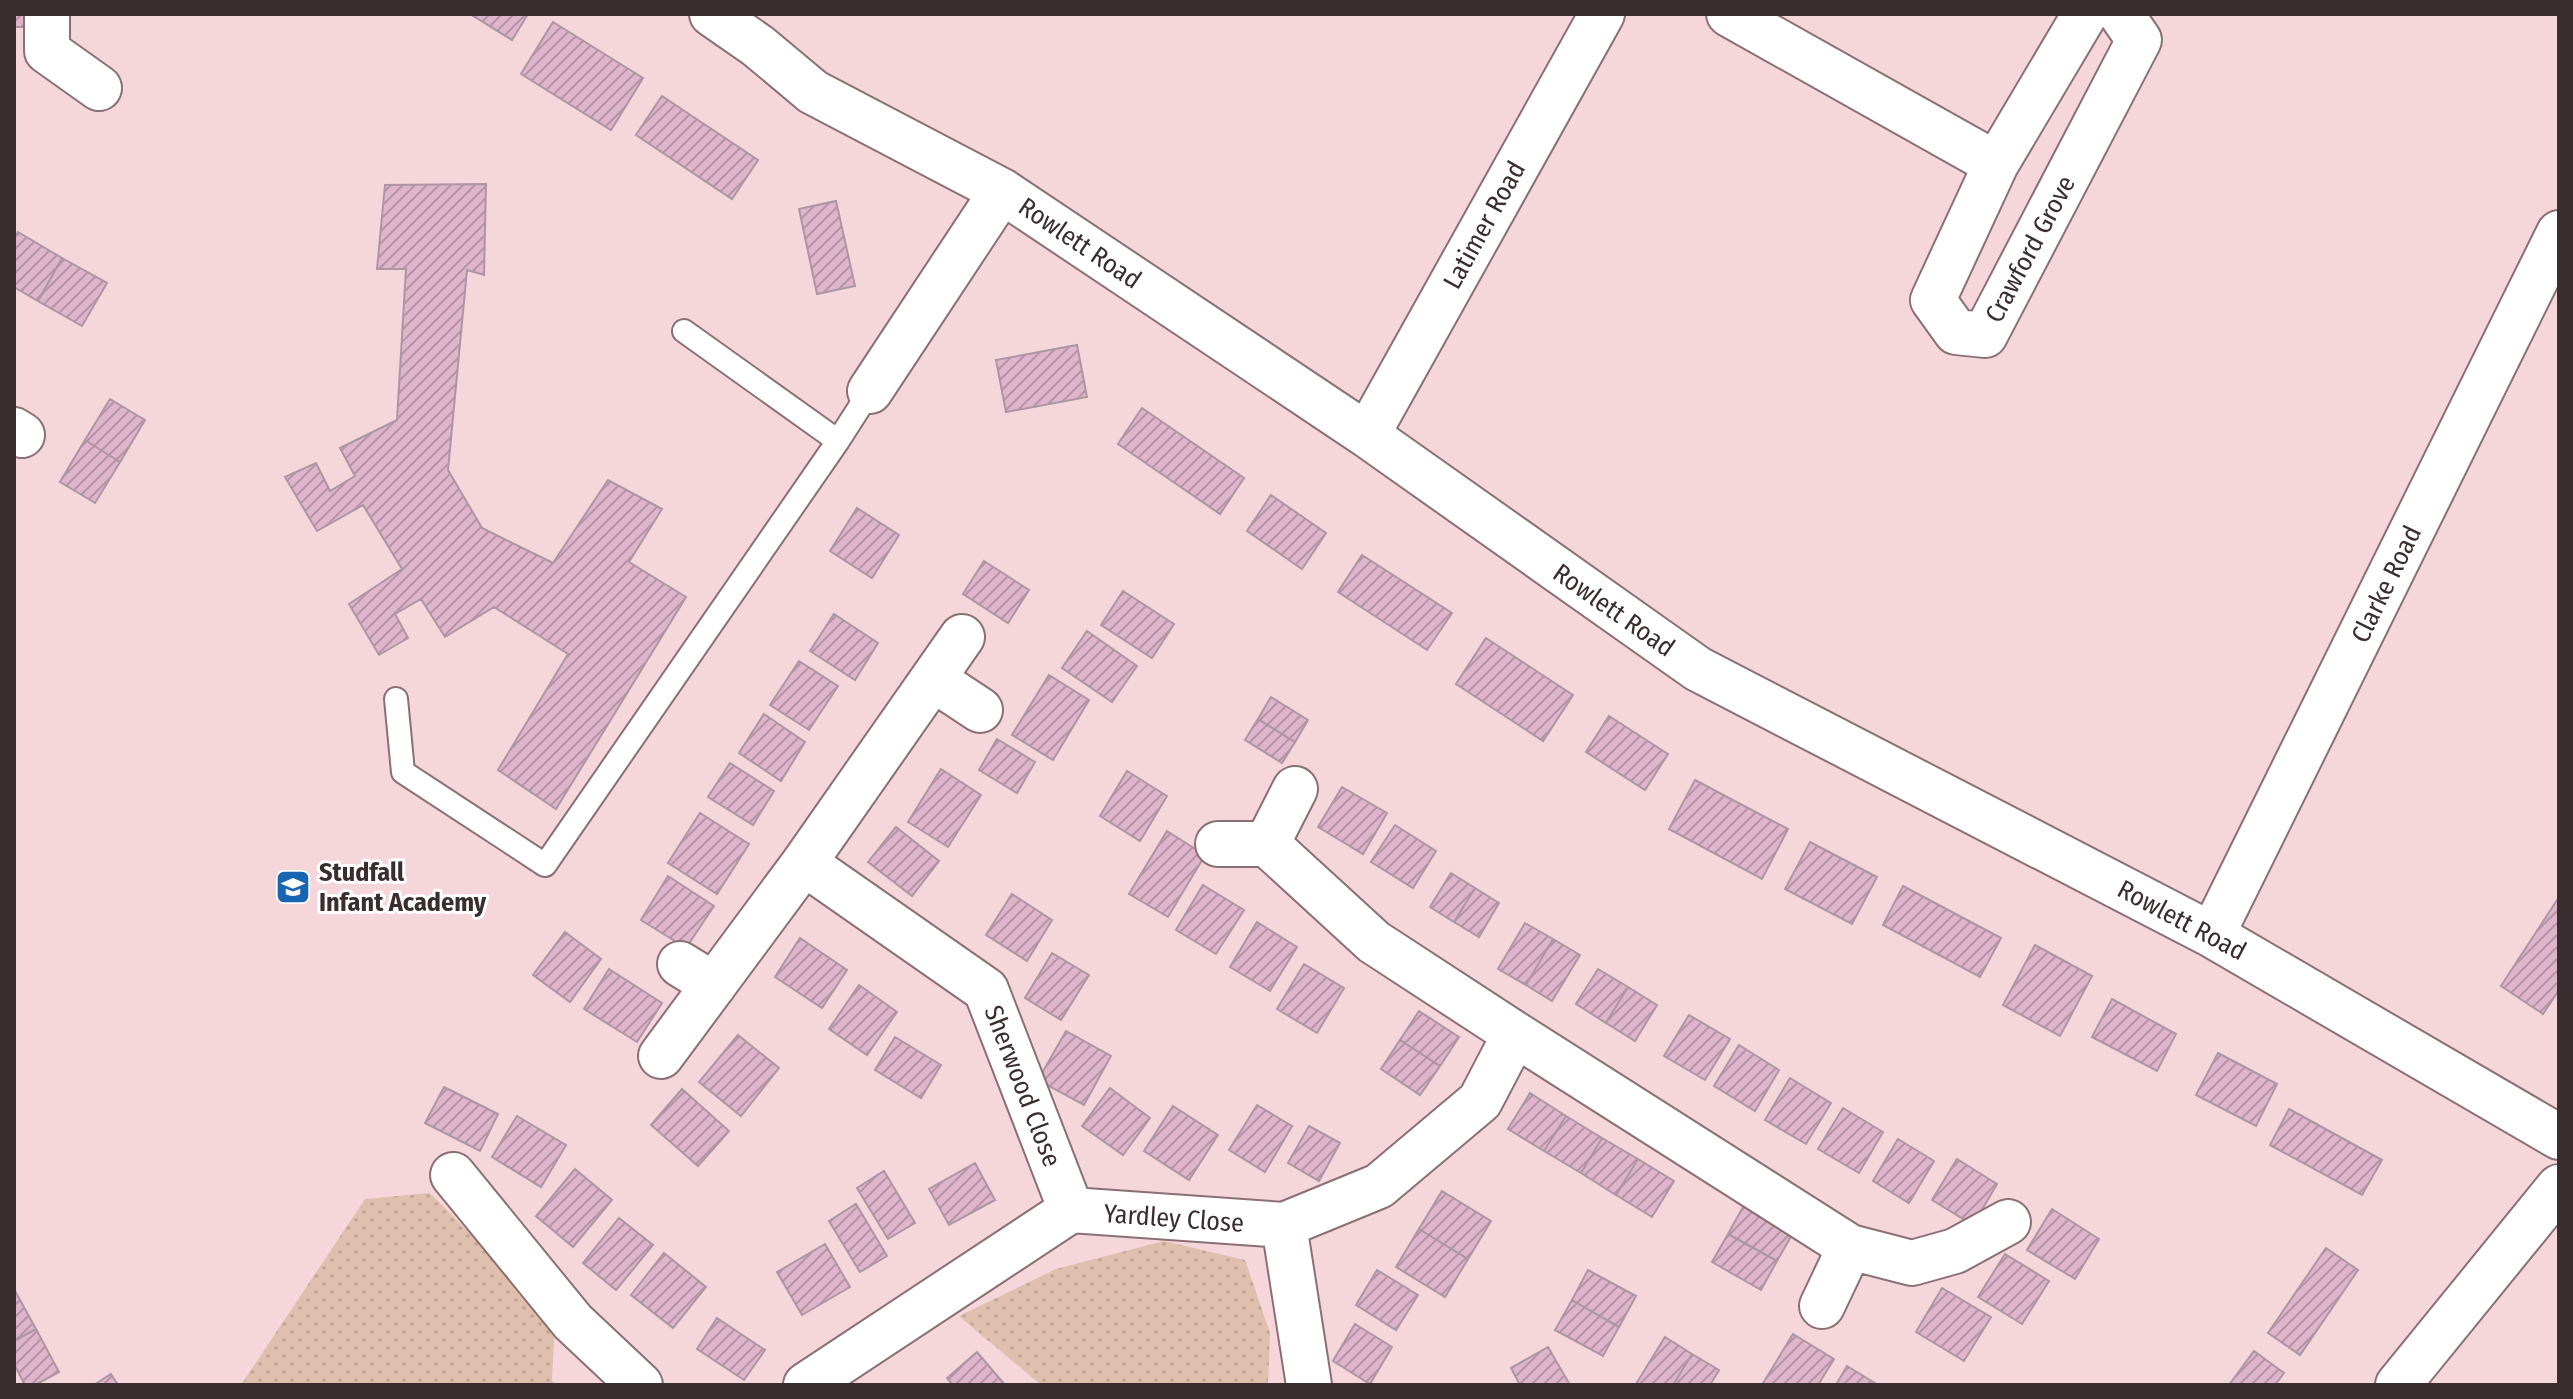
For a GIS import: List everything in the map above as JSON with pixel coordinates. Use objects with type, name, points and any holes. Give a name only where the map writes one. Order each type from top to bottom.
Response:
[{"type":"street","points":[[47,14],[47,51],[99,88]]},
{"type":"street","name":"Rowlett Road","points":[[712,14],[769,30],[813,92],[1002,191],[1367,435],[1698,669],[2212,935],[2559,1137]]},
{"type":"street","name":"Latimer Road","points":[[1367,435],[1602,14]]},
{"type":"street","points":[[1729,14],[1996,164]]},
{"type":"street","name":"Crawford Grove","points":[[2085,14],[1996,164],[1933,300],[1956,332],[1985,335],[2139,40],[2121,14]]},
{"type":"street","points":[[870,391],[1002,191]]},
{"type":"street","name":"Clarke Road","points":[[2212,935],[2559,233]]},
{"type":"street","points":[[661,1056],[697,974],[804,863],[962,637]]},
{"type":"street","points":[[933,679],[980,710]]},
{"type":"street","points":[[1267,844],[1295,789]]},
{"type":"street","points":[[1218,844],[1267,844],[1374,942],[1850,1247],[1912,1263],[1955,1251],[2008,1222]]},
{"type":"street","name":"Sherwood Close","points":[[804,863],[986,990],[1071,1210]]},
{"type":"street","name":"Yardley Close","points":[[806,1385],[1071,1210],[1284,1225],[1379,1186],[1480,1101],[1515,1034]]},
{"type":"street","points":[[453,1175],[573,1322],[640,1385]]},
{"type":"street","points":[[2398,1385],[2559,1187]]},
{"type":"street","points":[[1284,1225],[1309,1385]]},
{"type":"street","points":[[1822,1306],[1850,1247]]},
{"type":"lane","points":[[684,331],[838,441]]},
{"type":"lane","points":[[396,699],[403,772],[545,865],[870,391]]},
{"type":"shaded area","points":[[430,1193],[555,1320],[552,1381],[556,1385],[241,1385],[365,1199]]},
{"type":"shaded area","points":[[1164,1241],[1245,1260],[1270,1333],[1268,1385],[1041,1385],[959,1316],[1056,1269]]},
{"type":"building","points":[[14,14],[30,14],[30,27],[14,27]]},
{"type":"building","points":[[470,14],[528,14],[512,40]]},
{"type":"building","points":[[553,22],[643,78],[611,130],[521,74]]},
{"type":"building","points":[[662,96],[758,160],[732,199],[636,135]]},
{"type":"building","points":[[486,184],[484,275],[467,270],[448,470],[482,528],[553,563],[608,480],[662,509],[629,562],[686,597],[556,809],[498,770],[568,654],[494,607],[445,637],[421,599],[395,614],[408,638],[379,655],[349,604],[402,569],[363,505],[317,531],[285,477],[316,463],[330,491],[355,476],[340,448],[397,420],[406,269],[377,269],[385,185]]},
{"type":"building","points":[[836,201],[855,286],[817,294],[799,209]]},
{"type":"building","points":[[18,232],[62,258],[38,301],[14,287],[14,239]]},
{"type":"building","points":[[62,258],[107,283],[82,326],[38,301]]},
{"type":"building","points":[[1077,345],[1087,397],[1006,412],[996,360]]},
{"type":"building","points":[[110,399],[145,420],[120,462],[85,440]]},
{"type":"building","points":[[1142,408],[1244,478],[1220,514],[1118,444]]},
{"type":"building","points":[[85,440],[120,462],[95,503],[60,482]]},
{"type":"building","points":[[1271,495],[1326,533],[1302,569],[1247,531]]},
{"type":"building","points":[[857,508],[899,535],[872,578],[830,551]]},
{"type":"building","points":[[1362,555],[1452,613],[1427,650],[1338,592]]},
{"type":"building","points":[[984,561],[1029,590],[1008,623],[963,594]]},
{"type":"building","points":[[1123,591],[1174,624],[1152,658],[1101,625]]},
{"type":"building","points":[[834,614],[878,643],[855,680],[810,651]]},
{"type":"building","points":[[1087,631],[1137,666],[1112,702],[1062,668]]},
{"type":"building","points":[[1486,638],[1573,695],[1543,741],[1456,684]]},
{"type":"building","points":[[799,661],[838,686],[809,730],[770,705]]},
{"type":"building","points":[[1049,675],[1089,700],[1053,760],[1012,735]]},
{"type":"building","points":[[1271,697],[1308,720],[1295,742],[1258,719]]},
{"type":"building","points":[[764,714],[805,742],[781,781],[739,753]]},
{"type":"building","points":[[1609,716],[1668,754],[1645,790],[1586,752]]},
{"type":"building","points":[[1258,719],[1295,742],[1282,763],[1245,740]]},
{"type":"building","points":[[997,739],[1035,762],[1017,793],[979,770]]},
{"type":"building","points":[[730,763],[774,791],[753,825],[708,797]]},
{"type":"building","points":[[941,769],[981,795],[948,847],[908,822]]},
{"type":"building","points":[[1127,771],[1167,796],[1140,841],[1100,816]]},
{"type":"building","points":[[1695,780],[1788,829],[1762,879],[1669,829]]},
{"type":"building","points":[[1342,787],[1387,813],[1363,854],[1318,827]]},
{"type":"building","points":[[700,813],[749,844],[717,894],[668,863]]},
{"type":"building","points":[[1395,825],[1436,851],[1413,888],[1371,862]]},
{"type":"building","points":[[896,827],[939,861],[912,896],[868,862]]},
{"type":"building","points":[[1167,831],[1205,855],[1168,917],[1129,894]]},
{"type":"building","points":[[1810,842],[1877,877],[1852,924],[1785,889]]},
{"type":"building","points":[[1451,873],[1475,888],[1454,922],[1430,907]]},
{"type":"building","points":[[668,876],[714,906],[686,948],[641,920]]},
{"type":"building","points":[[1203,885],[1244,910],[1216,954],[1176,930]]},
{"type":"building","points":[[1903,886],[2001,938],[1980,977],[1883,925]]},
{"type":"building","points":[[1475,888],[1499,903],[1479,937],[1454,922]]},
{"type":"building","points":[[1012,894],[1052,920],[1027,961],[986,935]]},
{"type":"building","points":[[2559,897],[2559,990],[2543,1014],[2501,986]]},
{"type":"building","points":[[1257,922],[1297,947],[1270,991],[1230,967]]},
{"type":"building","points":[[1525,923],[1553,939],[1526,985],[1498,969]]},
{"type":"building","points":[[565,932],[601,959],[570,1002],[533,975]]},
{"type":"building","points":[[800,938],[847,970],[822,1008],[775,977]]},
{"type":"building","points":[[1553,939],[1580,955],[1552,1001],[1526,985]]},
{"type":"building","points":[[2035,945],[2092,976],[2060,1036],[2003,1005]]},
{"type":"building","points":[[1052,953],[1089,975],[1061,1020],[1025,998]]},
{"type":"building","points":[[1304,964],[1344,988],[1317,1033],[1277,1009]]},
{"type":"building","points":[[609,969],[662,1003],[637,1042],[584,1009]]},
{"type":"building","points":[[1598,969],[1628,987],[1606,1023],[1576,1004]]},
{"type":"building","points":[[859,985],[897,1012],[867,1055],[829,1029]]},
{"type":"building","points":[[1628,987],[1657,1005],[1635,1041],[1606,1023]]},
{"type":"building","points":[[2112,999],[2176,1034],[2157,1071],[2092,1037]]},
{"type":"building","points":[[1419,1011],[1459,1037],[1440,1066],[1400,1040]]},
{"type":"building","points":[[1689,1015],[1730,1039],[1705,1080],[1664,1056]]},
{"type":"building","points":[[1066,1031],[1111,1056],[1084,1105],[1038,1080]]},
{"type":"building","points":[[738,1035],[779,1068],[741,1116],[699,1082]]},
{"type":"building","points":[[895,1037],[941,1065],[921,1098],[875,1070]]},
{"type":"building","points":[[1400,1040],[1440,1066],[1420,1095],[1381,1069]]},
{"type":"building","points":[[1739,1045],[1779,1070],[1755,1111],[1714,1086]]},
{"type":"building","points":[[2218,1053],[2277,1084],[2256,1126],[2196,1095]]},
{"type":"building","points":[[1790,1078],[1831,1103],[1806,1144],[1765,1120]]},
{"type":"building","points":[[444,1087],[498,1114],[480,1151],[425,1123]]},
{"type":"building","points":[[1110,1088],[1150,1118],[1123,1155],[1082,1126]]},
{"type":"building","points":[[682,1089],[729,1131],[698,1166],[651,1125]]},
{"type":"building","points":[[1530,1093],[1566,1116],[1544,1151],[1508,1129]]},
{"type":"building","points":[[1257,1105],[1292,1126],[1265,1172],[1229,1150]]},
{"type":"building","points":[[1173,1106],[1218,1135],[1189,1180],[1144,1151]]},
{"type":"building","points":[[1843,1108],[1883,1132],[1859,1173],[1818,1149]]},
{"type":"building","points":[[2289,1109],[2382,1160],[2362,1195],[2270,1145]]},
{"type":"building","points":[[517,1116],[566,1145],[541,1187],[492,1157]]},
{"type":"building","points":[[1566,1116],[1602,1138],[1581,1173],[1544,1151]]},
{"type":"building","points":[[1309,1126],[1340,1143],[1319,1181],[1288,1163]]},
{"type":"building","points":[[1602,1138],[1638,1159],[1616,1195],[1581,1173]]},
{"type":"building","points":[[1898,1139],[1934,1161],[1909,1203],[1873,1181]]},
{"type":"building","points":[[1638,1159],[1674,1181],[1652,1217],[1616,1195]]},
{"type":"building","points":[[1957,1159],[1997,1184],[1973,1225],[1932,1200]]},
{"type":"building","points":[[975,1163],[995,1200],[949,1225],[929,1189]]},
{"type":"building","points":[[575,1169],[612,1200],[573,1247],[536,1216]]},
{"type":"building","points":[[884,1171],[915,1223],[888,1239],[857,1188]]},
{"type":"building","points":[[1442,1191],[1491,1221],[1468,1259],[1419,1229]]},
{"type":"building","points":[[856,1204],[887,1256],[860,1272],[829,1221]]},
{"type":"building","points":[[1744,1205],[1793,1233],[1777,1261],[1728,1234]]},
{"type":"building","points":[[2052,1209],[2099,1239],[2075,1279],[2027,1250]]},
{"type":"building","points":[[619,1218],[653,1245],[616,1290],[583,1263]]},
{"type":"building","points":[[1419,1229],[1468,1259],[1445,1297],[1396,1267]]},
{"type":"building","points":[[1728,1234],[1777,1261],[1761,1290],[1712,1262]]},
{"type":"building","points":[[825,1244],[850,1287],[802,1315],[777,1272]]},
{"type":"building","points":[[2326,1248],[2358,1270],[2300,1355],[2268,1333]]},
{"type":"building","points":[[664,1253],[706,1287],[673,1328],[631,1295]]},
{"type":"building","points":[[2005,1254],[2049,1281],[2022,1324],[1978,1297]]},
{"type":"building","points":[[1377,1270],[1418,1295],[1396,1330],[1356,1305]]},
{"type":"building","points":[[1588,1270],[1636,1296],[1619,1327],[1572,1300]]},
{"type":"building","points":[[1942,1288],[1991,1317],[1964,1361],[1916,1332]]},
{"type":"building","points":[[14,1289],[36,1329],[14,1341]]},
{"type":"building","points":[[1572,1300],[1619,1327],[1603,1356],[1555,1330]]},
{"type":"building","points":[[717,1318],[765,1350],[744,1380],[697,1349]]},
{"type":"building","points":[[1355,1324],[1392,1347],[1370,1384],[1333,1361]]},
{"type":"building","points":[[36,1329],[59,1372],[35,1385],[25,1385],[14,1364],[14,1341]]},
{"type":"building","points":[[1793,1334],[1834,1359],[1818,1385],[1762,1385]]},
{"type":"building","points":[[1665,1337],[1692,1354],[1673,1385],[1636,1384]]},
{"type":"building","points":[[1548,1347],[1570,1385],[1520,1385],[1511,1368]]},
{"type":"building","points":[[2254,1351],[2284,1373],[2275,1385],[2229,1385]]},
{"type":"building","points":[[977,1352],[1005,1385],[953,1385],[947,1378]]},
{"type":"building","points":[[1692,1354],[1719,1370],[1710,1385],[1673,1385]]},
{"type":"building","points":[[1847,1366],[1878,1385],[1836,1385]]},
{"type":"building","points":[[111,1374],[118,1385],[94,1385]]},
{"type":"place","name":"Studfall Infant Academy","points":[[293,887]]}]
